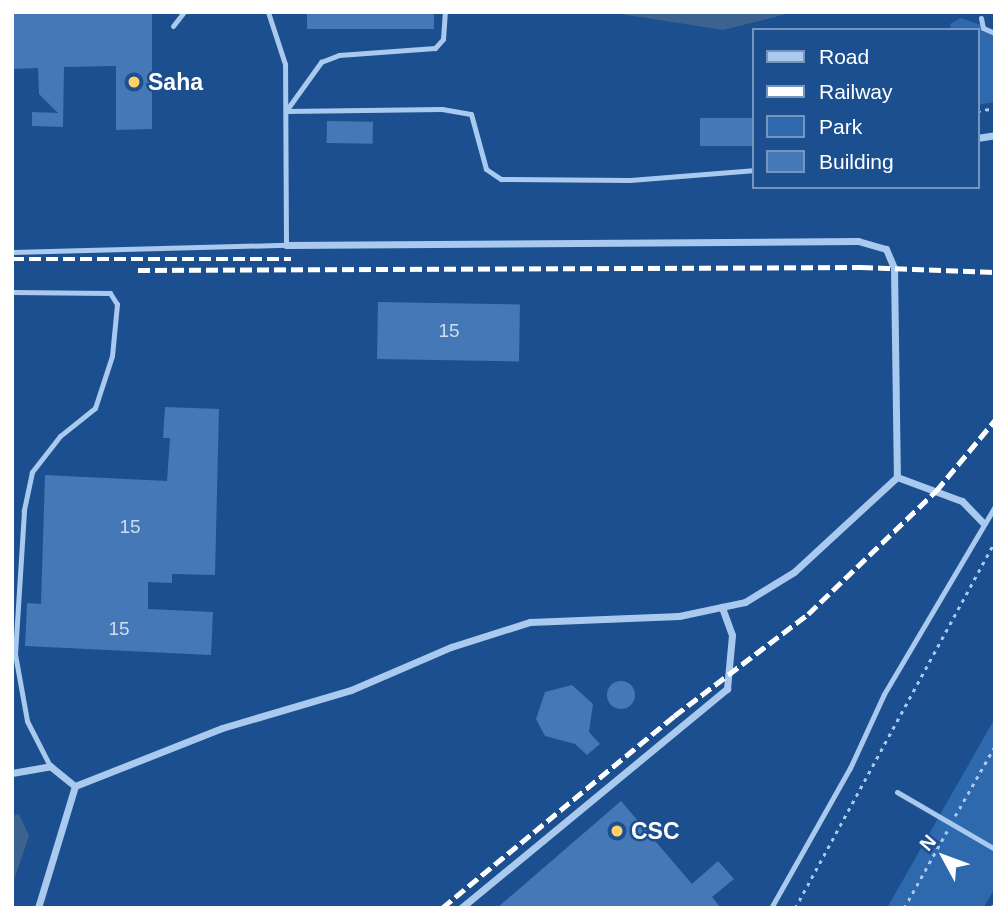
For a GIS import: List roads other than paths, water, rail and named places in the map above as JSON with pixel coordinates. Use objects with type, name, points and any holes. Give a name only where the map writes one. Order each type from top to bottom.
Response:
[{"type":"street","points":[[75,786],[222,729],[325,699],[451,647],[530,622],[641,619],[745,602],[794,572],[897,477],[894,268],[886,249],[858,241],[286,245]]},
{"type":"street","points":[[897,477],[962,501],[983,523]]},
{"type":"street","points":[[461,908],[727,689],[732,635],[722,607]]},
{"type":"street","points":[[12,773],[50,766],[75,786]]},
{"type":"street","points":[[38,908],[75,786]]},
{"type":"lane","points":[[173,26],[184,12]]},
{"type":"lane","points":[[12,252],[286,245],[285,64],[268,12]]},
{"type":"lane","points":[[286,111],[301,85],[330,58],[435,48],[443,39],[445,12]]},
{"type":"lane","points":[[981,18],[983,28],[995,33]]},
{"type":"lane","points":[[286,111],[442,109],[471,114],[486,169],[501,179],[630,180],[752,170]]},
{"type":"lane","points":[[12,292],[110,293],[117,304],[112,356],[96,408],[60,436],[32,472],[24,511],[15,654],[27,721],[50,766]]},
{"type":"lane","points":[[771,908],[850,768],[884,694],[995,506]]},
{"type":"lane","points":[[897,792],[995,849]]},
{"type":"railway","points":[[12,259],[291,259]]},
{"type":"railway","points":[[138,270],[861,267],[995,272]]},
{"type":"railway","points":[[442,908],[674,716],[808,614],[936,491],[995,420]]},
{"type":"place","name":"Saha","points":[[134,82]]},
{"type":"place","name":"CSC","points":[[617,831]]}]
